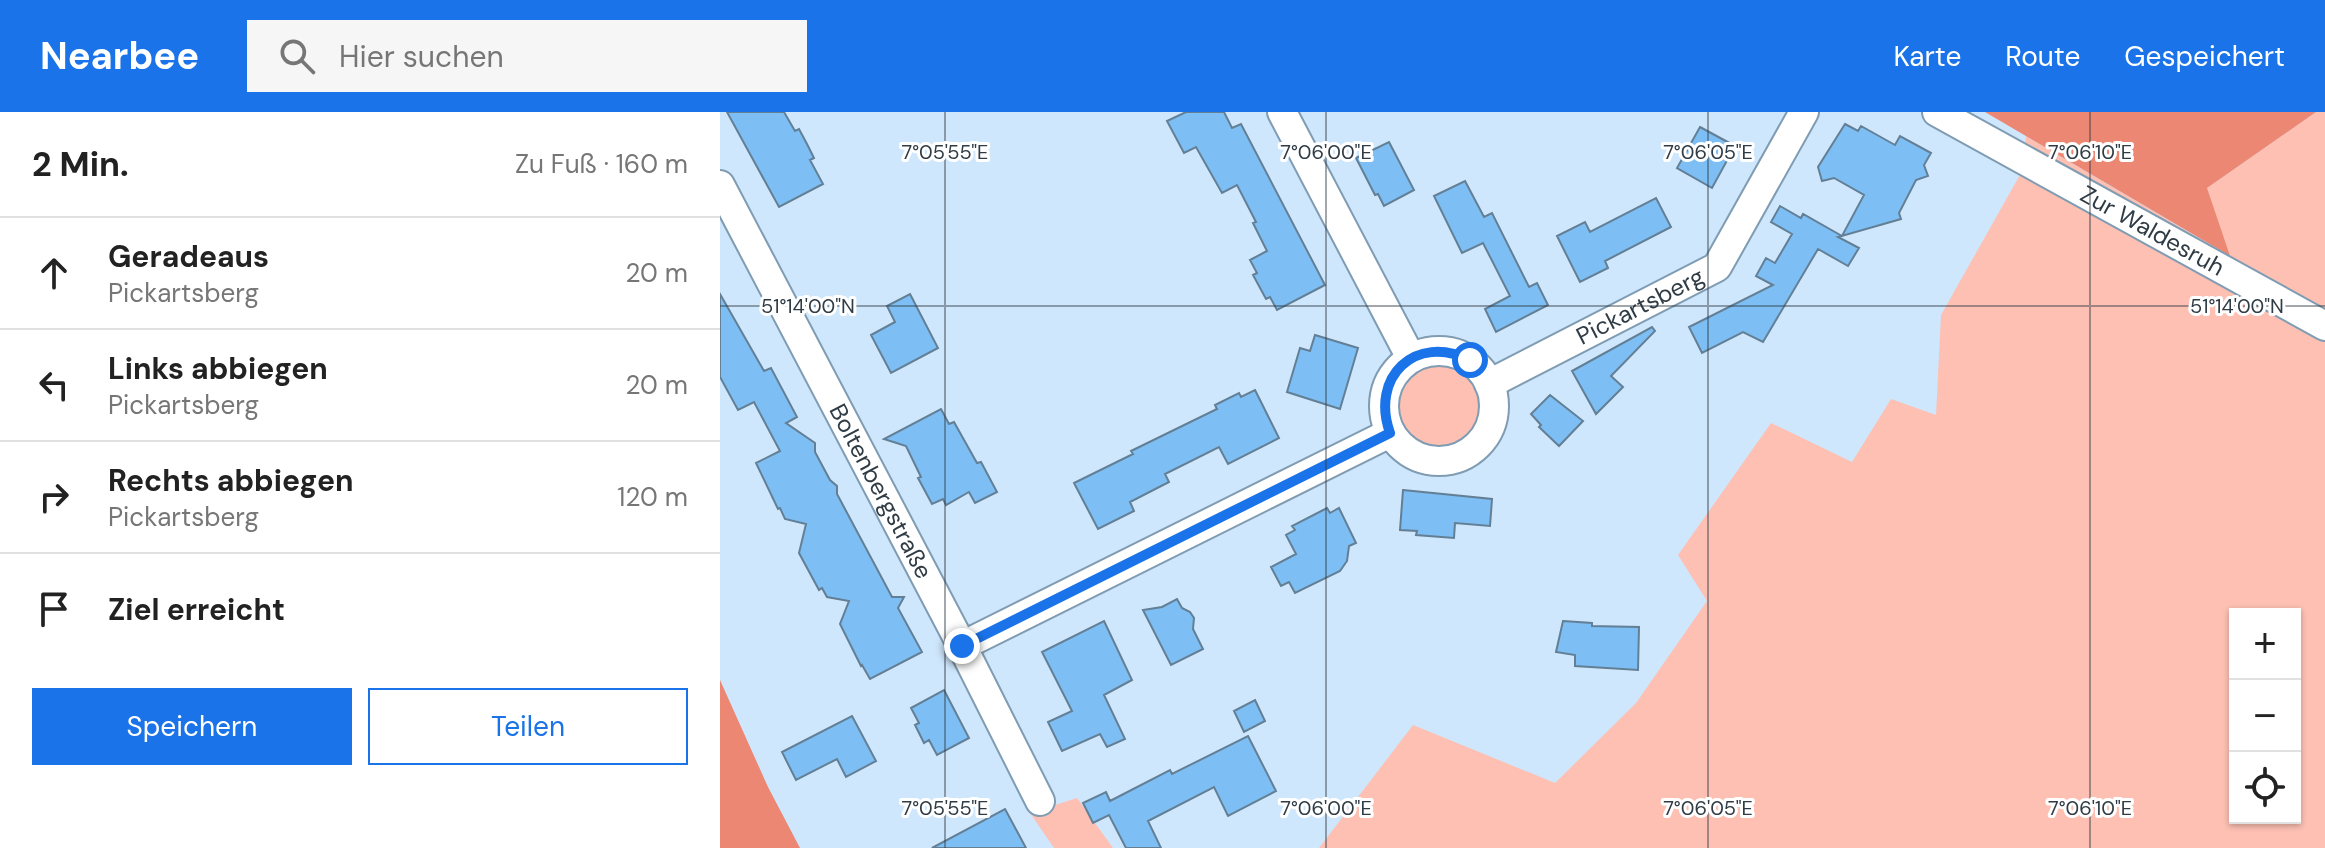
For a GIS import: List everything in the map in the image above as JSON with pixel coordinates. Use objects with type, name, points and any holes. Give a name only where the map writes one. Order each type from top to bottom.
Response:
[{"type":"street","points":[[1282,112],[1411,358]]},
{"type":"street","name":"Pickartsberg","points":[[1489,384],[1717,267],[1804,112]]},
{"type":"street","name":"Zur Waldesruh","points":[[1937,112],[2325,326]]},
{"type":"street","name":"Boltenbergstraße","points":[[720,185],[1040,801]]},
{"type":"street","points":[[1441,351],[1456,353],[1470,360],[1489,384],[1494,401],[1493,420],[1486,436],[1473,450],[1456,459],[1437,462],[1418,458],[1402,448],[1390,433],[1384,417],[1388,383],[1411,358],[1441,351]]},
{"type":"street","points":[[962,646],[1390,433]]},
{"type":"shaded area","points":[[1985,112],[2316,112],[2207,188],[2230,256]]},
{"type":"shaded area","points":[[2316,112],[2325,112],[2325,848],[1319,848],[1413,725],[1555,783],[1636,703],[1707,601],[1678,555],[1771,423],[1852,462],[1891,399],[1936,415],[1941,315],[2021,173],[2026,136],[2229,256],[2207,188]]},
{"type":"shaded area","points":[[1439,364],[1456,367],[1470,376],[1479,390],[1482,407],[1479,424],[1470,438],[1456,447],[1439,450],[1422,447],[1408,438],[1399,424],[1396,407],[1399,390],[1408,376],[1422,367]]},
{"type":"shaded area","points":[[720,680],[768,787],[800,848],[720,848]]},
{"type":"shaded area","points":[[1077,798],[1113,848],[1054,848],[1030,813]]},
{"type":"building","points":[[727,112],[784,112],[795,131],[799,129],[823,184],[779,207]]},
{"type":"building","points":[[1186,112],[1224,112],[1232,128],[1241,124],[1325,285],[1277,310],[1270,297],[1266,299],[1253,275],[1257,273],[1250,260],[1267,251],[1253,223],[1256,222],[1237,185],[1222,193],[1196,147],[1184,153],[1167,121]]},
{"type":"building","points":[[1845,124],[1858,131],[1861,126],[1895,145],[1900,136],[1931,153],[1924,165],[1928,176],[1916,180],[1899,213],[1901,219],[1842,236],[1864,195],[1834,178],[1822,181],[1818,167]]},
{"type":"building","points":[[1700,127],[1735,146],[1712,188],[1677,168]]},
{"type":"building","points":[[1389,142],[1414,190],[1384,206],[1356,158]]},
{"type":"building","points":[[1465,181],[1484,217],[1492,213],[1529,287],[1537,283],[1548,305],[1496,332],[1485,309],[1510,296],[1483,243],[1462,253],[1434,196]]},
{"type":"building","points":[[1656,198],[1671,227],[1605,261],[1608,268],[1580,282],[1557,236],[1585,222],[1590,232]]},
{"type":"building","points":[[1780,206],[1801,218],[1803,214],[1842,236],[1838,237],[1859,248],[1848,266],[1818,249],[1763,342],[1743,332],[1702,353],[1689,327],[1773,285],[1756,276],[1766,258],[1775,263],[1792,234],[1771,222]]},
{"type":"building","points":[[720,294],[764,371],[771,368],[797,417],[786,423],[815,443],[815,452],[830,480],[837,486],[837,494],[892,597],[904,597],[898,608],[922,652],[870,679],[840,624],[849,601],[827,597],[822,588],[819,590],[799,553],[806,524],[785,519],[756,463],[780,451],[754,402],[738,410],[720,377]]},
{"type":"building","points":[[910,294],[938,348],[891,373],[871,335],[895,322],[887,306]]},
{"type":"building","points":[[1652,327],[1655,331],[1611,376],[1623,387],[1596,414],[1572,371]]},
{"type":"building","points":[[1315,335],[1358,348],[1340,409],[1287,392],[1300,348],[1310,351]]},
{"type":"building","points":[[1255,390],[1279,438],[1228,464],[1219,447],[1165,474],[1169,482],[1130,502],[1134,511],[1098,529],[1074,483],[1217,409],[1215,405],[1239,393],[1241,397]]},
{"type":"building","points":[[1550,395],[1583,421],[1559,446],[1539,427],[1541,425],[1531,414]]},
{"type":"building","points":[[941,409],[949,424],[954,422],[977,463],[981,462],[997,492],[975,503],[969,492],[946,505],[943,499],[932,504],[906,446],[884,439]]},
{"type":"building","points":[[1403,490],[1492,499],[1490,526],[1455,523],[1454,538],[1416,535],[1417,531],[1400,530]]},
{"type":"building","points":[[1327,508],[1330,513],[1339,508],[1356,543],[1349,546],[1347,561],[1340,571],[1295,593],[1289,582],[1281,586],[1271,567],[1296,554],[1286,535],[1295,530],[1292,526]]},
{"type":"building","points":[[1177,599],[1194,618],[1193,629],[1203,649],[1171,665],[1143,610],[1162,607]]},
{"type":"building","points":[[1104,621],[1132,680],[1104,695],[1125,739],[1107,747],[1100,734],[1062,751],[1048,722],[1072,711],[1042,652]]},
{"type":"building","points":[[1563,621],[1592,623],[1592,626],[1639,627],[1638,670],[1575,666],[1575,655],[1556,652]]},
{"type":"building","points":[[944,690],[969,738],[937,755],[929,740],[924,743],[911,708]]},
{"type":"building","points":[[1255,700],[1265,721],[1244,732],[1234,711]]},
{"type":"building","points":[[852,716],[876,761],[846,777],[837,759],[796,780],[782,752]]},
{"type":"building","points":[[1248,736],[1276,791],[1228,816],[1214,787],[1148,821],[1161,848],[1126,848],[1109,815],[1093,823],[1083,803],[1106,792],[1110,801],[1170,770],[1172,774]]},
{"type":"building","points":[[1005,809],[1026,848],[932,848]]},
{"type":"route","points":[[962,646],[1390,433],[1384,417],[1388,383],[1411,358],[1441,351],[1456,353],[1470,360]]}]
